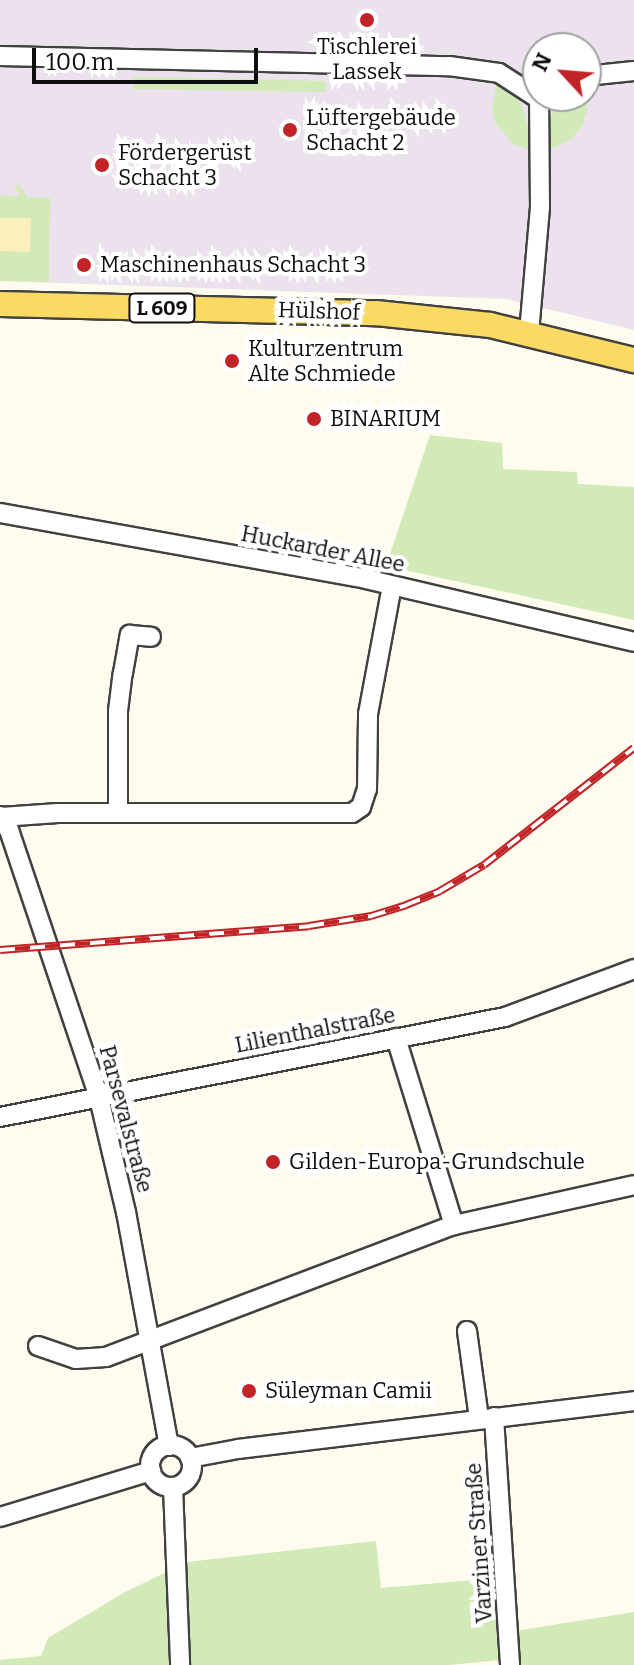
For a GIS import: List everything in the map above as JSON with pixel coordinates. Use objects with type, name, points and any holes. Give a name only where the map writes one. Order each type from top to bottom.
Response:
[{"type":"main road","name":"Hülshof","points":[[0,304],[347,312],[471,322],[529,333],[634,360]]},
{"type":"street","points":[[0,56],[449,66],[499,73],[522,86]]},
{"type":"street","points":[[602,74],[634,71]]},
{"type":"street","points":[[529,333],[540,207],[542,112]]},
{"type":"street","name":"Huckarder Allee","points":[[0,513],[392,586],[634,642]]},
{"type":"street","points":[[1,816],[118,813],[340,815],[361,807],[367,789],[371,692],[392,586]]},
{"type":"street","points":[[118,813],[118,711],[130,635],[151,637]]},
{"type":"street","name":"Parsevalstraße","points":[[1,816],[9,830],[99,1098],[151,1339],[169,1446]]},
{"type":"street","name":"Lilienthalstraße","points":[[0,1117],[505,1017],[634,969]]},
{"type":"street","points":[[396,1038],[454,1225]]},
{"type":"street","points":[[38,1346],[91,1361],[454,1225],[634,1185]]},
{"type":"street","name":"Varziner Straße","points":[[467,1331],[487,1418],[510,1665]]},
{"type":"street","points":[[190,1458],[238,1449],[634,1401]]},
{"type":"street","points":[[169,1446],[182,1448],[190,1458],[188,1478],[173,1487],[158,1482],[151,1471],[152,1457],[169,1446]]},
{"type":"street","points":[[0,1517],[151,1471]]},
{"type":"street","points":[[173,1487],[180,1665]]},
{"type":"shaded area","points":[[0,0],[634,0],[634,330],[506,299],[0,281]]},
{"type":"green space","points":[[133,77],[326,81],[326,92],[133,89]]},
{"type":"green space","points":[[497,84],[510,91],[522,105],[535,151],[514,145],[496,124],[492,110]]},
{"type":"green space","points":[[553,112],[587,112],[573,138],[549,150],[549,121]]},
{"type":"green space","points":[[19,184],[27,197],[50,198],[49,282],[0,281],[0,195],[20,197],[15,186]]},
{"type":"green space","points":[[430,435],[502,443],[503,469],[577,472],[578,484],[634,487],[634,620],[386,566]]},
{"type":"green space","points":[[376,1541],[381,1588],[496,1578],[501,1660],[449,1665],[0,1665],[0,1660],[41,1656],[48,1638],[125,1592],[187,1562]]},
{"type":"green space","points":[[634,1612],[634,1665],[515,1665],[515,1631]]},
{"type":"sand","points":[[0,218],[31,218],[30,252],[0,251]]},
{"type":"railway","points":[[0,950],[309,926],[371,916],[406,905],[440,891],[484,865],[634,748]]},
{"type":"place","name":"Tischlerei Lassek","points":[[367,20]]},
{"type":"place","name":"Lüftergebäude Schacht 2","points":[[290,130]]},
{"type":"place","name":"Fördergerüst Schacht 3","points":[[102,165]]},
{"type":"place","name":"Maschinenhaus Schacht 3","points":[[84,265]]},
{"type":"place","name":"Kulturzentrum Alte Schmiede","points":[[232,361]]},
{"type":"place","name":"BINARIUM","points":[[314,419]]},
{"type":"place","name":"Gilden-Europa-Grundschule","points":[[273,1162]]},
{"type":"place","name":"Süleyman Camii","points":[[249,1391]]}]
